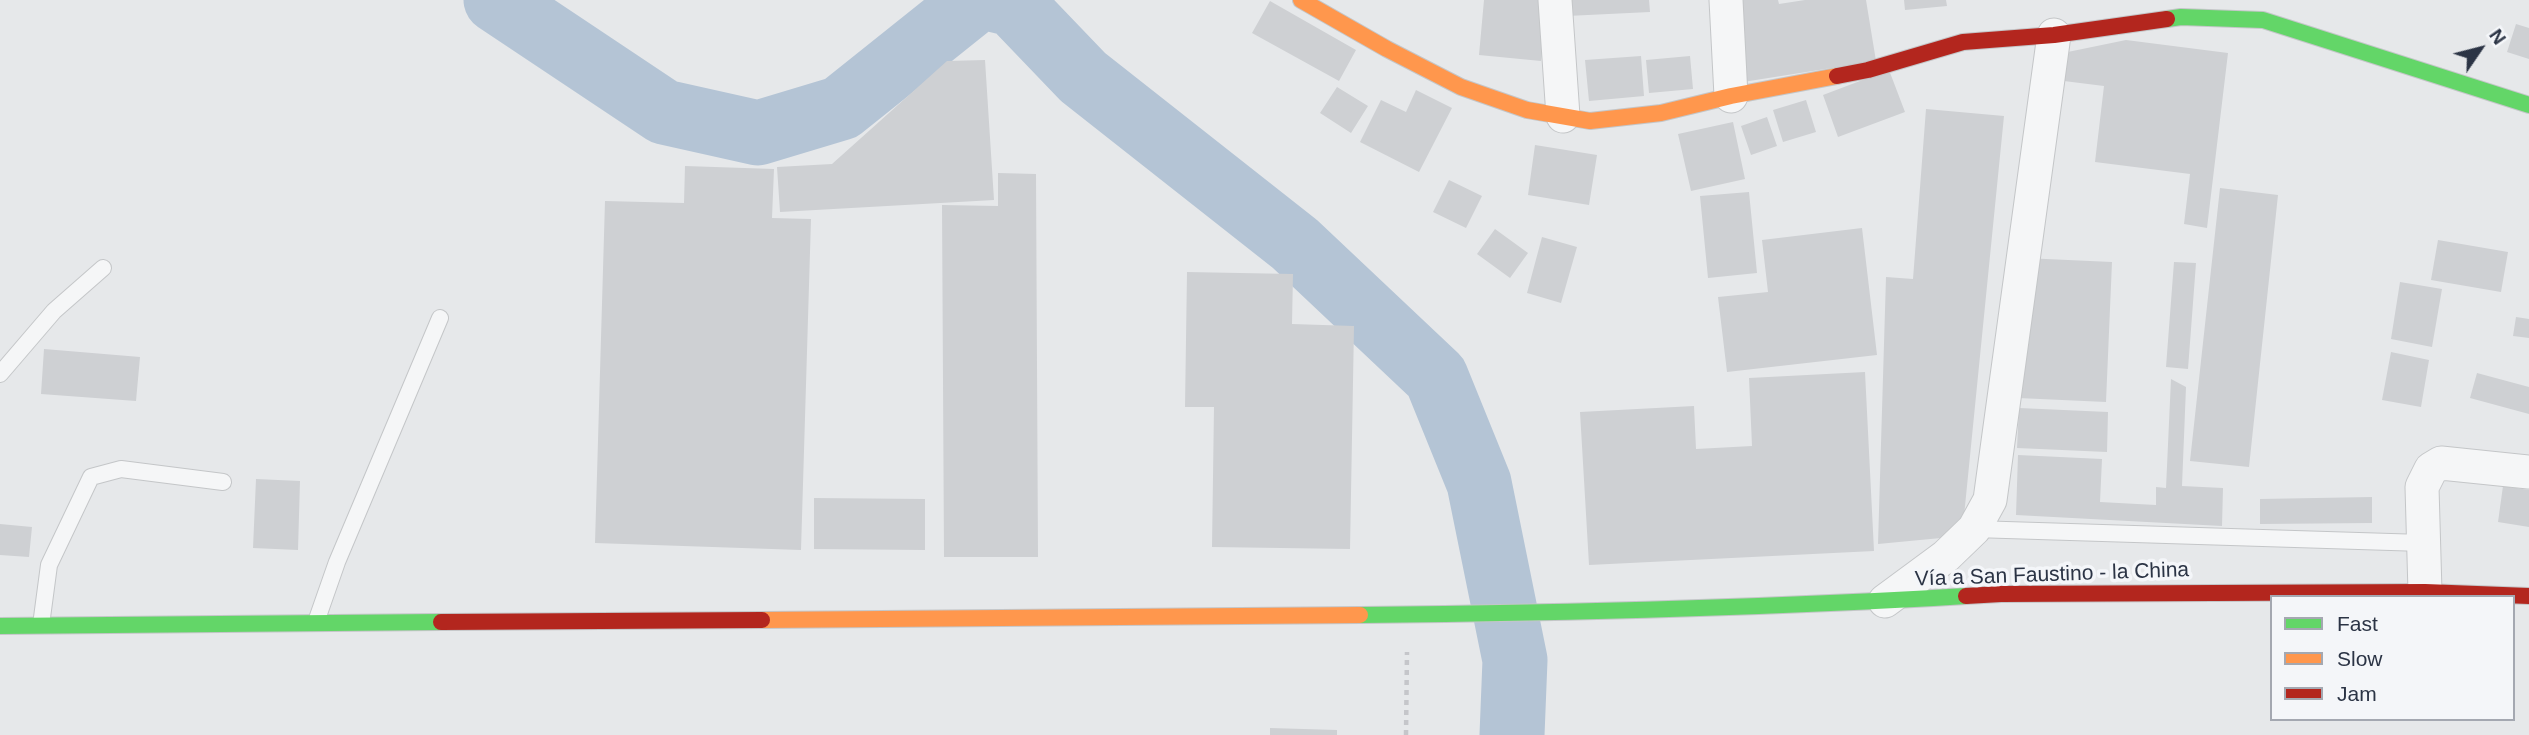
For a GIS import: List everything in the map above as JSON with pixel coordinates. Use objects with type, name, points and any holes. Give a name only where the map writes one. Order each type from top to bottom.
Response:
[{"type":"street","points":[[1301,0],[1461,87],[1527,110],[1590,121],[1661,113],[1731,96],[1868,70],[1963,42],[2054,35],[2181,17],[2267,10],[2529,105]]},
{"type":"street","points":[[1555,0],[1563,116]]},
{"type":"street","points":[[1726,0],[1731,96]]},
{"type":"street","points":[[1885,601],[1946,556],[1973,529],[1990,500],[2054,35]]},
{"type":"street","points":[[2425,592],[2422,487],[2431,469],[2441,463],[2529,472]]},
{"type":"street","name":"Vía a San Faustino - la China","points":[[0,626],[1462,614],[1885,601],[2001,594],[2425,592],[2503,595]]},
{"type":"lane","points":[[0,374],[54,311],[103,268]]},
{"type":"lane","points":[[316,622],[337,562],[440,318]]},
{"type":"lane","points":[[41,625],[49,565],[91,477],[121,469],[223,482]]},
{"type":"lane","points":[[1973,529],[2423,542]]},
{"type":"path","points":[[1406,735],[1407,614]]},
{"type":"building","points":[[1484,0],[1547,0],[1541,61],[1479,55]]},
{"type":"building","points":[[1566,0],[1649,0],[1650,12],[1567,16]]},
{"type":"building","points":[[1730,0],[1778,0],[1779,4],[1805,0],[1866,0],[1876,61],[1743,82]]},
{"type":"building","points":[[1904,0],[1946,0],[1947,6],[1905,10]]},
{"type":"building","points":[[1270,1],[1356,50],[1339,81],[1252,33]]},
{"type":"building","points":[[2516,24],[2529,28],[2529,59],[2507,52]]},
{"type":"building","points":[[2126,40],[2228,53],[2207,228],[2184,224],[2190,174],[2095,162],[2104,86],[2064,81],[2058,54]]},
{"type":"building","points":[[1641,56],[1644,96],[1589,101],[1585,60]]},
{"type":"building","points":[[1690,56],[1693,89],[1649,93],[1646,60]]},
{"type":"building","points":[[985,60],[994,200],[780,212],[777,167],[832,164],[947,61]]},
{"type":"building","points":[[1889,70],[1905,112],[1838,137],[1823,95]]},
{"type":"building","points":[[1337,87],[1368,106],[1351,133],[1320,113]]},
{"type":"building","points":[[1416,90],[1452,108],[1419,172],[1360,142],[1381,100],[1406,112]]},
{"type":"building","points":[[1806,100],[1816,132],[1783,142],[1773,110]]},
{"type":"building","points":[[1926,109],[2004,116],[1962,536],[1878,544],[1886,277],[1913,279]]},
{"type":"building","points":[[1767,117],[1777,146],[1751,155],[1741,126]]},
{"type":"building","points":[[1733,122],[1745,179],[1691,191],[1678,134]]},
{"type":"building","points":[[1535,145],[1597,155],[1589,205],[1528,195]]},
{"type":"building","points":[[685,166],[774,169],[772,218],[811,219],[801,550],[595,543],[605,201],[684,203]]},
{"type":"building","points":[[998,173],[1036,174],[1038,557],[944,557],[942,205],[998,206]]},
{"type":"building","points":[[1449,180],[1482,196],[1466,228],[1433,212]]},
{"type":"building","points":[[2220,188],[2278,195],[2249,467],[2190,461]]},
{"type":"building","points":[[1749,192],[1757,273],[1708,278],[1700,196]]},
{"type":"building","points":[[1862,228],[1877,355],[1727,372],[1718,297],[1768,292],[1762,240]]},
{"type":"building","points":[[1495,229],[1528,253],[1510,278],[1477,254]]},
{"type":"building","points":[[1542,237],[1577,247],[1561,303],[1527,293]]},
{"type":"building","points":[[2438,240],[2508,252],[2501,292],[2431,280]]},
{"type":"building","points":[[2024,258],[2112,262],[2106,402],[2018,398]]},
{"type":"building","points":[[2174,262],[2196,263],[2188,369],[2166,367]]},
{"type":"building","points":[[1187,272],[1293,274],[1292,324],[1354,326],[1350,549],[1212,547],[1214,407],[1185,407]]},
{"type":"building","points":[[2400,282],[2442,289],[2432,347],[2391,339]]},
{"type":"building","points":[[2516,317],[2529,319],[2529,338],[2513,336]]},
{"type":"building","points":[[44,349],[140,357],[136,401],[41,394]]},
{"type":"building","points":[[2391,352],[2429,360],[2421,407],[2382,400]]},
{"type":"building","points":[[1865,372],[1874,551],[1589,565],[1580,412],[1694,406],[1696,449],[1752,446],[1749,378]]},
{"type":"building","points":[[2477,373],[2529,387],[2529,414],[2470,398]]},
{"type":"building","points":[[2171,379],[2186,387],[2182,486],[2223,488],[2222,526],[2016,515],[2018,455],[2102,459],[2100,502],[2156,505],[2156,487],[2166,488]]},
{"type":"building","points":[[2019,408],[2108,412],[2107,452],[2017,448]]},
{"type":"building","points":[[256,479],[300,481],[298,550],[253,548]]},
{"type":"building","points":[[2503,486],[2529,490],[2529,527],[2498,522]]},
{"type":"building","points":[[2372,497],[2372,523],[2260,524],[2260,499]]},
{"type":"building","points":[[814,498],[925,499],[925,550],[814,549]]},
{"type":"building","points":[[0,524],[32,527],[29,557],[0,555]]},
{"type":"building","points":[[1270,728],[1337,730],[1337,735],[1270,735]]},
{"type":"waterway","points":[[496,0],[664,112],[758,133],[841,108],[976,0]]},
{"type":"waterway","points":[[996,0],[1013,4],[1083,77],[1295,244],[1436,377],[1479,483],[1515,660],[1512,735]]},
{"type":"traffic: fast","points":[[2167,19],[2181,17],[2263,20],[2529,105]]},
{"type":"traffic: fast","points":[[1360,615],[1663,609],[1966,596]]},
{"type":"traffic: fast","points":[[0,626],[441,622]]},
{"type":"traffic: slow","points":[[1301,0],[1461,87],[1527,110],[1590,121],[1661,113],[1731,96],[1837,76]]},
{"type":"traffic: slow","points":[[762,620],[1360,615]]},
{"type":"traffic: jam","points":[[1837,76],[1868,70],[1963,42],[2054,35],[2167,19]]},
{"type":"traffic: jam","points":[[1966,596],[2425,592],[2503,595]]},
{"type":"traffic: jam","points":[[2515,595],[2529,596]]},
{"type":"traffic: jam","points":[[441,622],[762,620]]}]
